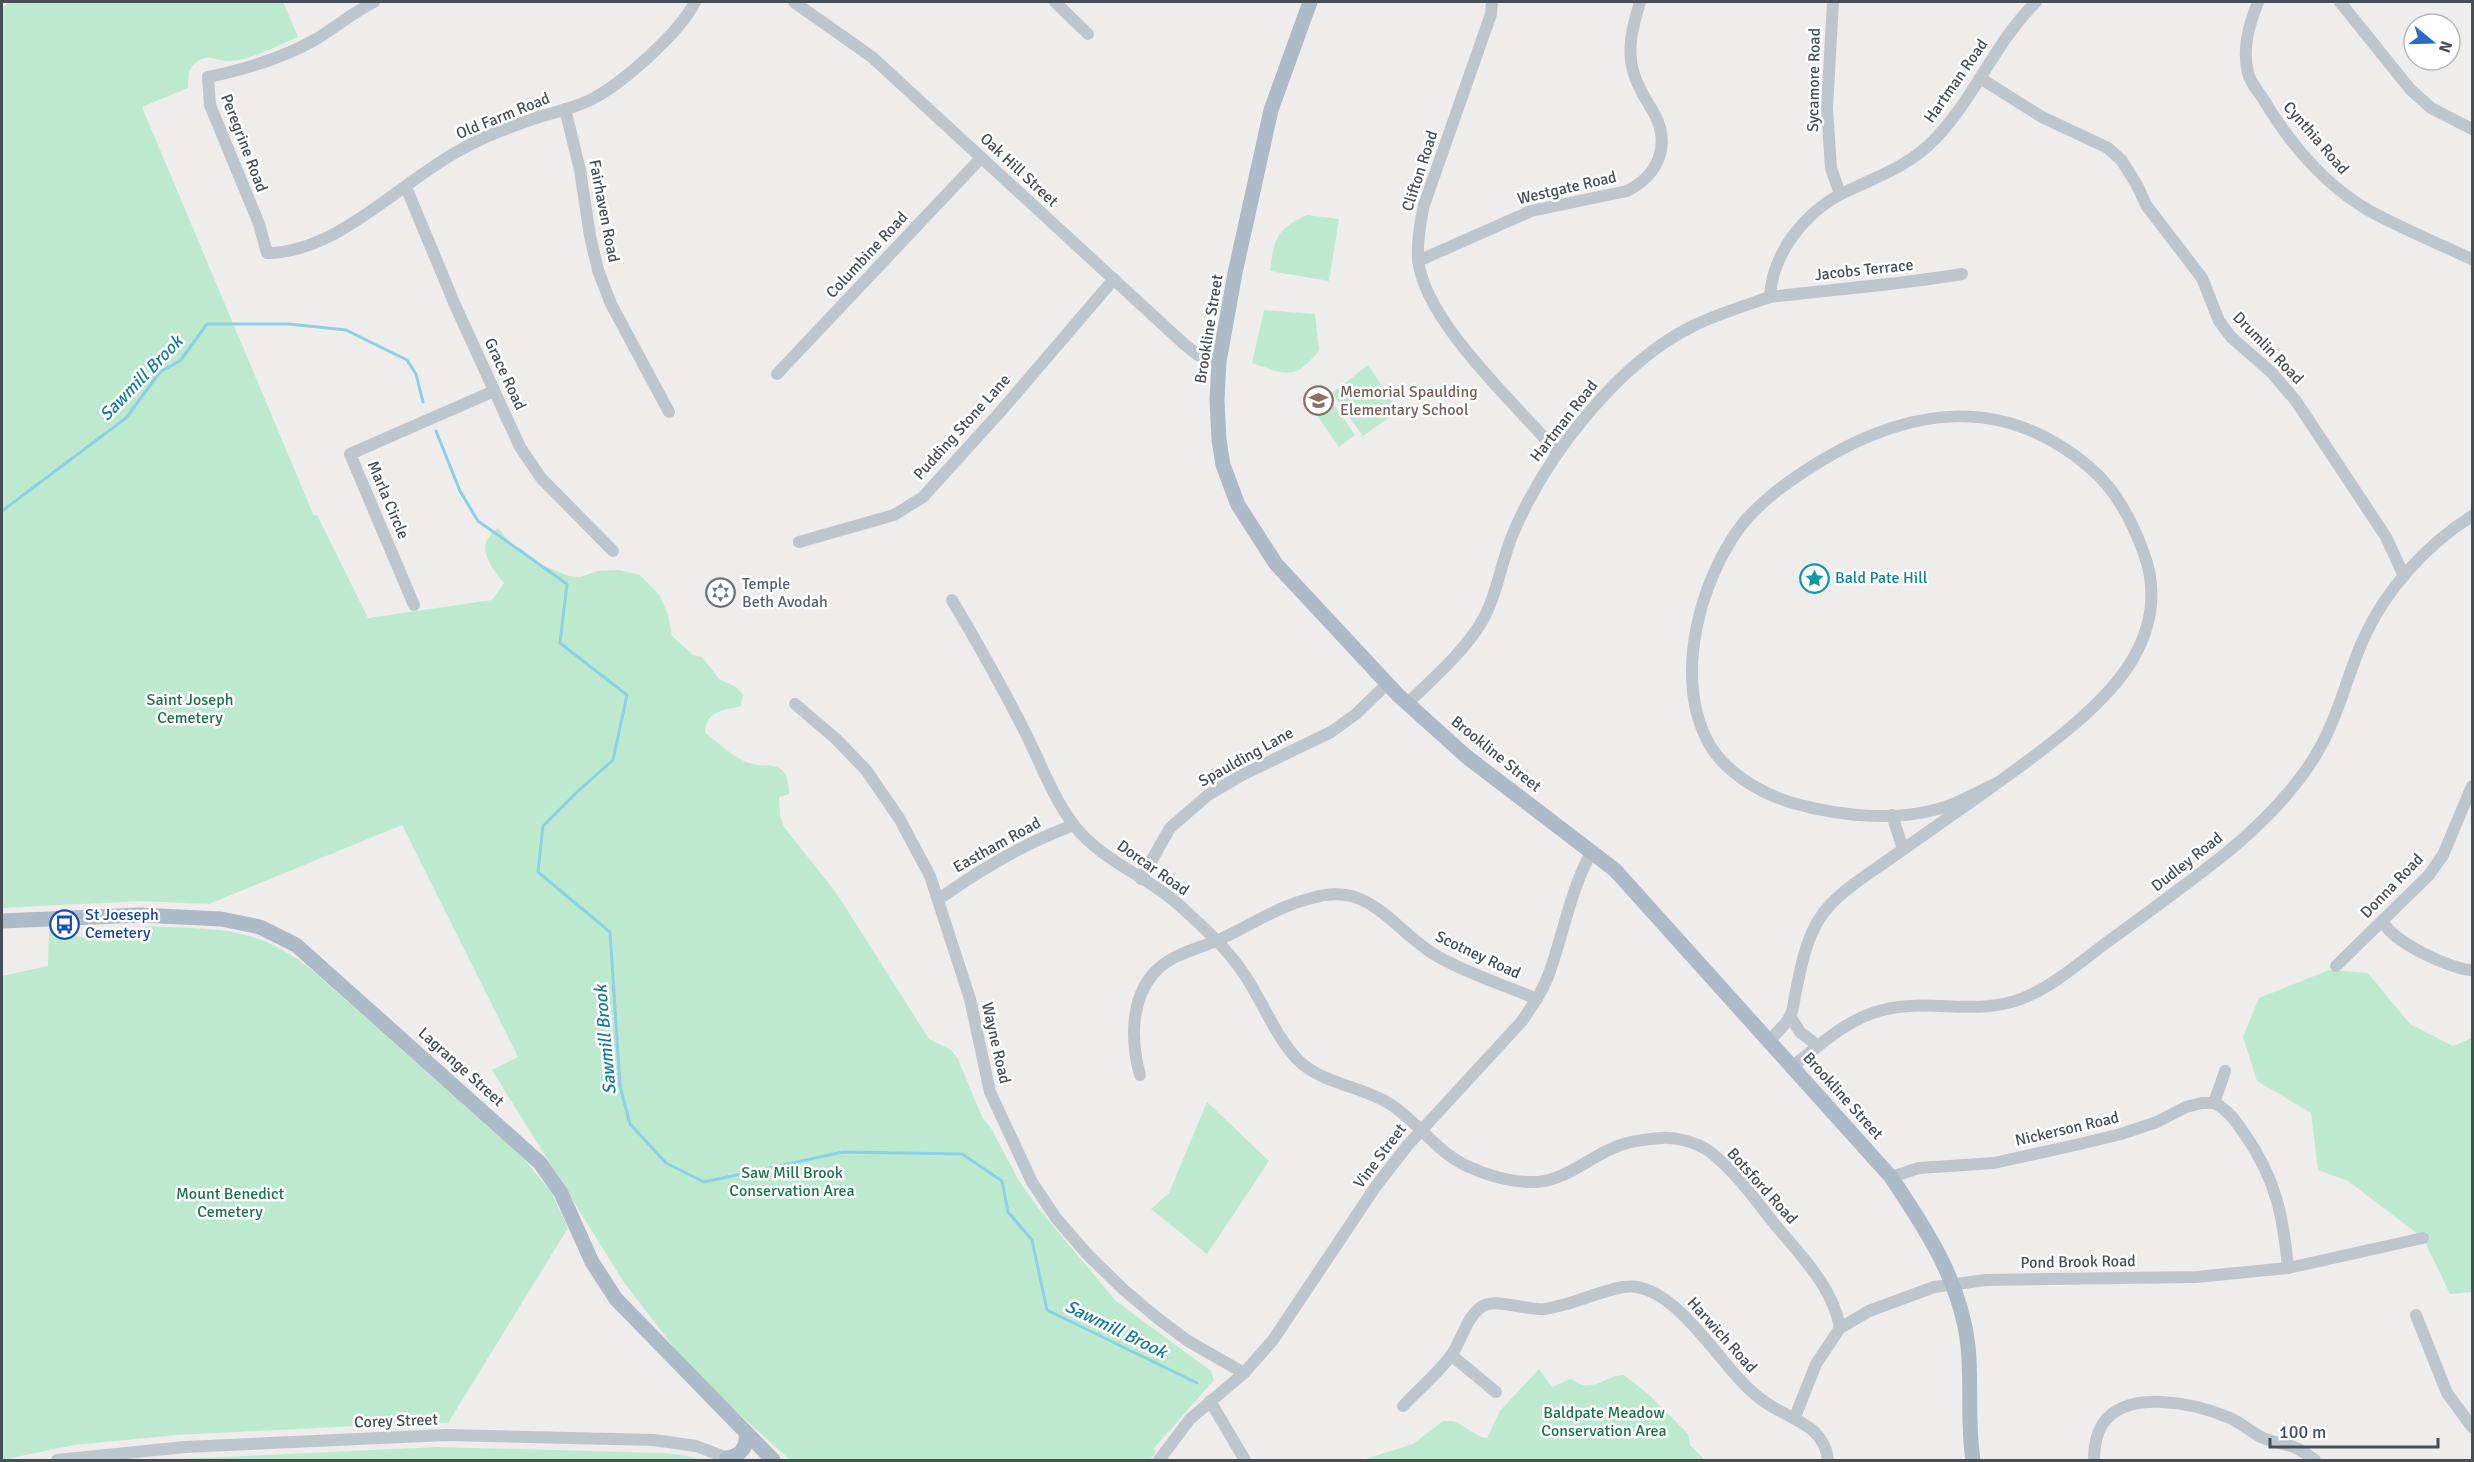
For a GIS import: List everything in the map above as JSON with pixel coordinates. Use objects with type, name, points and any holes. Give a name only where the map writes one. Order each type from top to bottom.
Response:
[{"type":"main road","name":"Brookline Street","points":[[1310,2],[1271,111],[1235,273],[1220,362],[1216,400],[1219,440],[1223,465],[1238,505],[1276,564],[1387,684],[1467,757],[1615,870],[1891,1177],[1928,1232],[1954,1285],[1968,1344],[1969,1436],[1973,1461]]},
{"type":"main road","name":"Lagrange Street","points":[[2,921],[140,915],[221,919],[260,927],[296,945],[540,1163],[561,1193],[592,1262],[628,1313],[773,1461]]},
{"type":"main road","points":[[730,1459],[743,1449],[746,1432]]},
{"type":"street","name":"Peregrine Road","points":[[259,224],[210,105],[208,77],[244,69],[286,54],[318,38],[374,2]]},
{"type":"street","name":"Old Farm Road","points":[[259,224],[267,253],[288,251],[309,244],[354,222],[462,149],[594,99],[619,81],[682,24],[695,2]]},
{"type":"street","name":"Oak Hill Street","points":[[794,2],[872,57],[956,133],[980,159],[1184,344],[1198,355],[1220,362]]},
{"type":"street","points":[[1055,2],[1088,34]]},
{"type":"street","name":"Clifton Road","points":[[1492,2],[1491,14],[1424,205],[1418,237],[1418,261],[1425,290],[1438,314],[1491,379],[1558,453]]},
{"type":"street","name":"Westgate Road","points":[[1418,261],[1531,211],[1627,191],[1641,184],[1652,172],[1663,150],[1663,138],[1657,118],[1634,75],[1630,57],[1630,37],[1640,2]]},
{"type":"street","name":"Sycamore Road","points":[[1833,2],[1827,108],[1831,168],[1840,194]]},
{"type":"street","name":"Cynthia Road","points":[[2258,2],[2246,39],[2249,76],[2272,115],[2291,140],[2343,193],[2368,210],[2472,259]]},
{"type":"street","points":[[2340,2],[2410,89],[2431,108],[2472,129]]},
{"type":"street","name":"Hartman Road","points":[[1407,704],[1462,649],[1481,623],[1492,598],[1514,530],[1532,492],[1558,453],[1608,389],[1654,351],[1691,327],[1770,297],[1770,281],[1784,248],[1800,227],[1840,194],[1907,163],[1936,139],[2032,3]]},
{"type":"street","name":"Drumlin Road","points":[[1980,78],[2042,117],[2108,148],[2122,161],[2146,205],[2202,278],[2218,321],[2231,337],[2272,373],[2296,401],[2386,537],[2404,576]]},
{"type":"street","name":"Fairhaven Road","points":[[565,109],[580,170],[590,236],[598,270],[611,304],[669,412]]},
{"type":"street","name":"Columbine Road","points":[[777,374],[980,159]]},
{"type":"street","name":"Grace Road","points":[[406,187],[455,305],[520,447],[541,478],[613,552]]},
{"type":"street","name":"Jacobs Terrace","points":[[1770,297],[1923,281],[1962,274]]},
{"type":"street","name":"Pudding Stone Lane","points":[[799,542],[894,515],[923,497],[1001,411],[1114,279]]},
{"type":"street","name":"Marla Circle","points":[[414,605],[350,454],[494,391]]},
{"type":"street","points":[[1768,1042],[1790,1016],[1804,954],[1821,916],[1833,902],[1866,874],[1999,782],[2048,746],[2088,711],[2121,676],[2134,658],[2146,630],[2153,593],[2147,562],[2135,528],[2105,480],[2070,450],[2017,423],[1990,417],[1956,416],[1920,419],[1838,451],[1800,474],[1764,501],[1740,527],[1721,560],[1704,598],[1693,647],[1693,691],[1706,739],[1720,759],[1738,775],[1761,790],[1785,801],[1817,810],[1856,815],[1926,812],[1951,805],[1999,782]]},
{"type":"street","name":"Dudley Road","points":[[1793,1066],[1859,1019],[1884,1009],[1979,1008],[2001,1005],[2037,991],[2174,894],[2227,853],[2266,818],[2306,771],[2324,741],[2363,640],[2379,610],[2404,576],[2429,551],[2472,516]]},
{"type":"street","name":"Dorcar Road","points":[[952,600],[989,663],[1074,825],[1100,850],[1176,902],[1216,941],[1243,972],[1296,1058],[1308,1068],[1386,1101],[1421,1129]]},
{"type":"street","name":"Spaulding Lane","points":[[1141,879],[1170,828],[1201,801],[1242,775],[1331,732],[1356,714],[1387,684]]},
{"type":"street","name":"Wayne Road","points":[[795,704],[836,739],[866,770],[899,818],[930,876],[970,999],[990,1092],[1032,1182],[1056,1218],[1088,1255],[1124,1290],[1188,1341],[1244,1373]]},
{"type":"street","name":"Donna Road","points":[[2336,966],[2429,875],[2443,855],[2472,786]]},
{"type":"street","points":[[1892,815],[1903,849]]},
{"type":"street","name":"Eastham Road","points":[[939,899],[1008,854],[1048,834],[1074,825]]},
{"type":"street","name":"Vine Street","points":[[1159,1461],[1190,1419],[1244,1373],[1273,1340],[1376,1186],[1421,1129],[1509,1036],[1537,999],[1550,973],[1582,870],[1592,851]]},
{"type":"street","name":"Scotney Road","points":[[1140,1075],[1135,1057],[1134,1030],[1138,1004],[1153,973],[1180,954],[1216,941],[1310,898],[1334,893],[1352,896],[1368,903],[1382,912],[1417,944],[1437,957],[1537,999]]},
{"type":"street","points":[[2383,921],[2385,927],[2406,944],[2458,968],[2472,970]]},
{"type":"street","points":[[1790,1016],[1800,1032],[1818,1046]]},
{"type":"street","points":[[2224,1071],[2214,1103],[2224,1108],[2236,1121],[2270,1176],[2281,1214],[2288,1268]]},
{"type":"street","name":"Nickerson Road","points":[[1891,1177],[1919,1168],[1994,1163],[2090,1142],[2157,1122],[2186,1107],[2214,1103]]},
{"type":"street","name":"Botsford Road","points":[[1421,1129],[1439,1148],[1464,1165],[1486,1174],[1537,1182],[1568,1174],[1613,1148],[1635,1140],[1673,1137],[1693,1143],[1708,1151],[1726,1167],[1812,1269],[1833,1305],[1840,1328]]},
{"type":"street","name":"Pond Brook Road","points":[[1795,1417],[1816,1364],[1840,1328],[1869,1311],[1934,1287],[1986,1280],[2196,1277],[2288,1268],[2423,1238]]},
{"type":"street","name":"Harwich Road","points":[[1402,1406],[1441,1368],[1451,1355],[1474,1313],[1484,1305],[1498,1303],[1540,1309],[1564,1306],[1625,1287],[1641,1287],[1670,1302],[1746,1386],[1780,1412],[1795,1417],[1812,1430],[1821,1441],[1828,1461]]},
{"type":"street","points":[[2416,1315],[2447,1393],[2472,1427]]},
{"type":"street","points":[[1451,1355],[1496,1392]]},
{"type":"street","points":[[1210,1401],[1245,1461]]},
{"type":"street","points":[[2094,1461],[2097,1438],[2102,1425],[2122,1408],[2137,1403],[2177,1402],[2230,1419],[2260,1437],[2296,1448],[2315,1461]]},
{"type":"street","name":"Corey Street","points":[[57,1461],[185,1447],[446,1435],[654,1440],[696,1446],[730,1459]]},
{"type":"green space","points":[[10,2],[283,2],[298,37],[247,58],[226,61],[209,58],[200,60],[189,72],[188,88],[142,107],[314,516],[317,515],[368,618],[492,600],[504,583],[489,562],[485,549],[486,542],[498,528],[512,545],[520,548],[544,566],[569,576],[580,577],[598,571],[619,570],[640,575],[660,596],[668,615],[672,636],[693,655],[702,657],[719,679],[736,687],[743,695],[741,706],[712,716],[706,725],[705,733],[744,761],[774,767],[785,774],[789,794],[779,797],[780,816],[784,827],[837,894],[929,1039],[951,1050],[958,1059],[982,1117],[991,1128],[1019,1181],[1039,1209],[1116,1301],[1211,1371],[1214,1380],[1154,1448],[1156,1452],[1150,1460],[790,1460],[692,1371],[623,1281],[492,1070],[518,1057],[402,825],[209,904],[141,901],[2,908],[2,8]]},
{"type":"green space","points":[[1307,215],[1339,219],[1329,281],[1270,271],[1278,236],[1289,225]]},
{"type":"green space","points":[[1264,310],[1315,314],[1319,350],[1303,367],[1289,373],[1252,363]]},
{"type":"green space","points":[[1368,365],[1398,411],[1363,436],[1332,393]]},
{"type":"green space","points":[[1332,402],[1355,435],[1339,447],[1316,414]]},
{"type":"green space","name":"Mount Benedict Cemetery","points":[[146,926],[234,932],[273,945],[292,956],[313,971],[524,1159],[551,1192],[568,1228],[448,1423],[177,1435],[74,1445],[2,1460],[2,976],[48,966],[49,931],[109,942]]},
{"type":"green space","points":[[2329,970],[2368,973],[2410,1024],[2453,1046],[2472,1038],[2472,1292],[2450,1294],[2423,1238],[2348,1181],[2318,1170],[2311,1113],[2257,1081],[2243,1037],[2259,998]]},
{"type":"green space","points":[[1207,1102],[1269,1161],[1207,1254],[1151,1209],[1169,1193]]},
{"type":"green space","name":"Baldpate Meadow Conservation Area","points":[[1539,1369],[1552,1387],[1570,1379],[1590,1385],[1614,1376],[1624,1375],[1648,1394],[1688,1434],[1690,1445],[1705,1460],[1362,1460],[1413,1444],[1443,1421],[1454,1421],[1481,1437],[1487,1438],[1500,1411]]},
{"type":"green space","points":[[438,1447],[663,1453],[701,1460],[158,1460]]},
{"type":"waterway","name":"Sawmill Brook","points":[[2,511],[126,418],[160,372],[180,361],[207,324],[289,324],[346,330],[407,360],[416,374],[423,402]]},
{"type":"waterway","name":"Sawmill Brook","points":[[436,431],[460,491],[478,521],[567,584],[560,643],[627,695],[613,760],[543,826],[538,872],[610,932],[620,1086],[630,1124],[666,1163],[704,1182],[843,1152],[962,1154],[1002,1181],[1008,1212],[1032,1240],[1047,1310],[1197,1383]]},
{"type":"place","name":"Memorial Spaulding Elementary School","points":[[1319,401]]},
{"type":"place","name":"Bald Pate Hill","points":[[1814,578]]},
{"type":"place","name":"Temple Beth Avodah","points":[[721,593]]},
{"type":"place","name":"St Joeseph Cemetery","points":[[64,924]]},
{"type":"park label","name":"Saint Joseph Cemetery","points":[[190,709]]},
{"type":"park label","name":"Saw Mill Brook Conservation Area","points":[[792,1182]]}]
